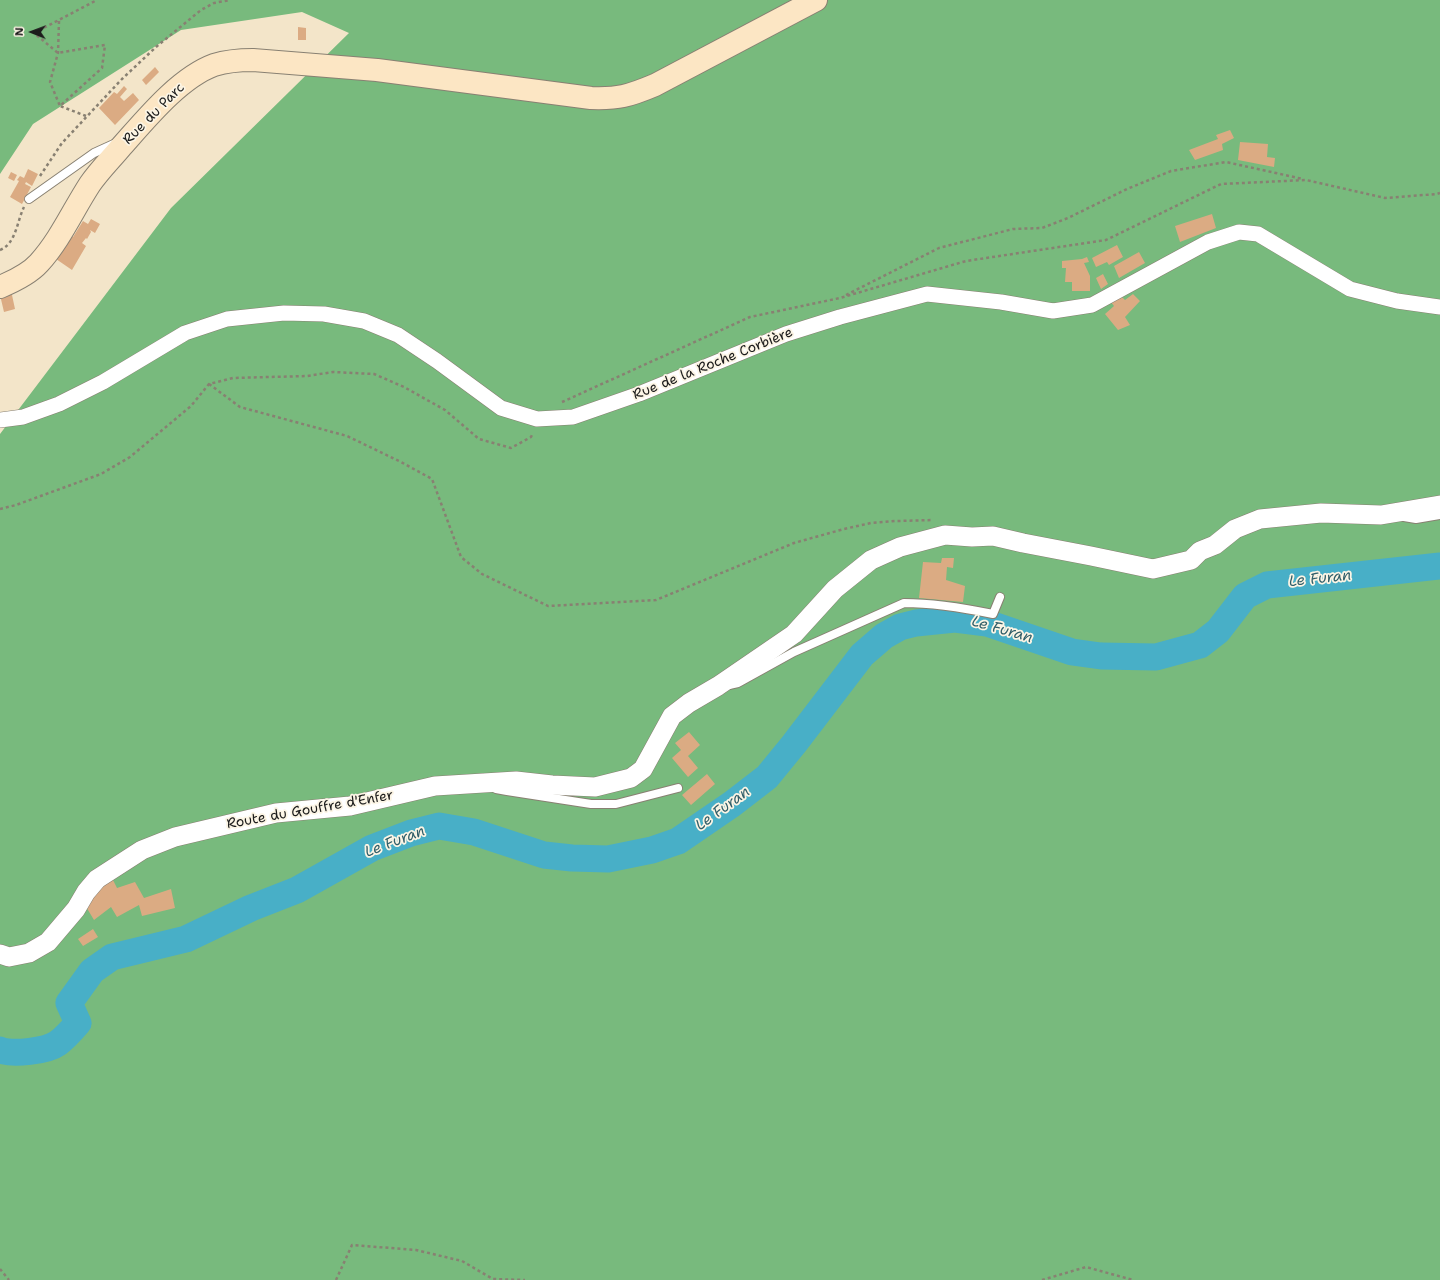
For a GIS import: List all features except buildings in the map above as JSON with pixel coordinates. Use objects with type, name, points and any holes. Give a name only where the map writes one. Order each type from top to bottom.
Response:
[{"type":"main road","name":"Rue du Parc","points":[[0,287],[38,265],[53,245],[91,183],[131,136],[176,89],[198,74],[214,66],[234,60],[261,60],[377,70],[591,98],[611,98],[630,95],[655,86],[816,0]]},
{"type":"street","name":"Rue de la Roche Corbière","points":[[0,420],[23,417],[59,404],[103,382],[185,333],[227,319],[284,313],[324,314],[364,321],[398,335],[437,361],[501,408],[537,419],[573,417],[639,394],[786,334],[840,317],[927,294],[1001,302],[1053,311],[1092,305],[1208,242],[1239,232],[1258,234],[1350,289],[1396,301],[1440,307]]},
{"type":"street","name":"Route du Gouffre d'Enfer","points":[[0,954],[9,957],[29,953],[48,942],[76,909],[86,892],[97,879],[142,850],[175,837],[276,813],[350,806],[435,786],[516,782],[595,787],[631,778],[643,769],[672,716],[689,703],[718,686],[794,634],[835,589],[871,560],[900,547],[946,535],[972,537],[993,536],[1023,544],[1153,569],[1191,560],[1200,551],[1215,545],[1235,529],[1260,519],[1321,513],[1386,515],[1440,505]]},
{"type":"lane","points":[[29,199],[94,153],[131,136]]},
{"type":"lane","points":[[1386,515],[1416,519],[1440,516]]},
{"type":"lane","points":[[718,686],[738,683],[794,652],[904,603],[960,607],[993,614],[1000,597]]},
{"type":"lane","points":[[474,783],[507,792],[591,804],[616,804],[678,788]]},
{"type":"path","points":[[60,106],[102,68],[105,45],[58,53],[34,33],[97,0]]},
{"type":"path","points":[[0,250],[4,249],[12,241],[20,216],[40,178],[62,143],[86,116],[122,79],[187,20],[214,3],[230,0]]},
{"type":"path","points":[[59,20],[58,53],[50,82],[60,106],[86,116]]},
{"type":"path","points":[[840,298],[939,248],[1014,229],[1042,228],[1068,218],[1127,189],[1171,172],[1226,162],[1385,198],[1440,193]]},
{"type":"path","points":[[1221,184],[1306,180]]},
{"type":"path","points":[[0,509],[16,505],[101,474],[130,457],[191,406],[209,384],[233,378],[307,376],[333,372],[374,374],[404,387],[445,410],[479,439],[511,448],[531,437],[537,419]]},
{"type":"path","points":[[209,384],[240,407],[347,436],[401,462],[432,480],[461,557],[482,574],[548,606],[656,600],[794,543],[871,523],[940,520]]},
{"type":"path","points":[[336,1280],[352,1245],[416,1250],[462,1261],[493,1279],[525,1280]]},
{"type":"path","points":[[1042,1280],[1086,1267],[1133,1280]]},
{"type":"path","points":[[0,1269],[9,1280]]},
{"type":"green space","points":[[0,0],[1440,0],[1440,1280],[0,1280],[0,434],[171,208],[349,33],[302,12],[181,30],[33,124],[0,174]]},
{"type":"waterway","name":"Le Furan","points":[[0,1050],[13,1052],[38,1050],[53,1046],[61,1041],[78,1023],[69,1003],[92,971],[112,957],[186,939],[251,908],[297,890],[372,848],[411,833],[439,826],[474,832],[544,855],[572,858],[608,859],[652,850],[678,841],[732,804],[767,777],[862,655],[884,636],[900,627],[916,623],[955,619],[987,623],[1072,652],[1101,656],[1156,657],[1200,645],[1218,631],[1245,596],[1267,585],[1440,566]]}]
